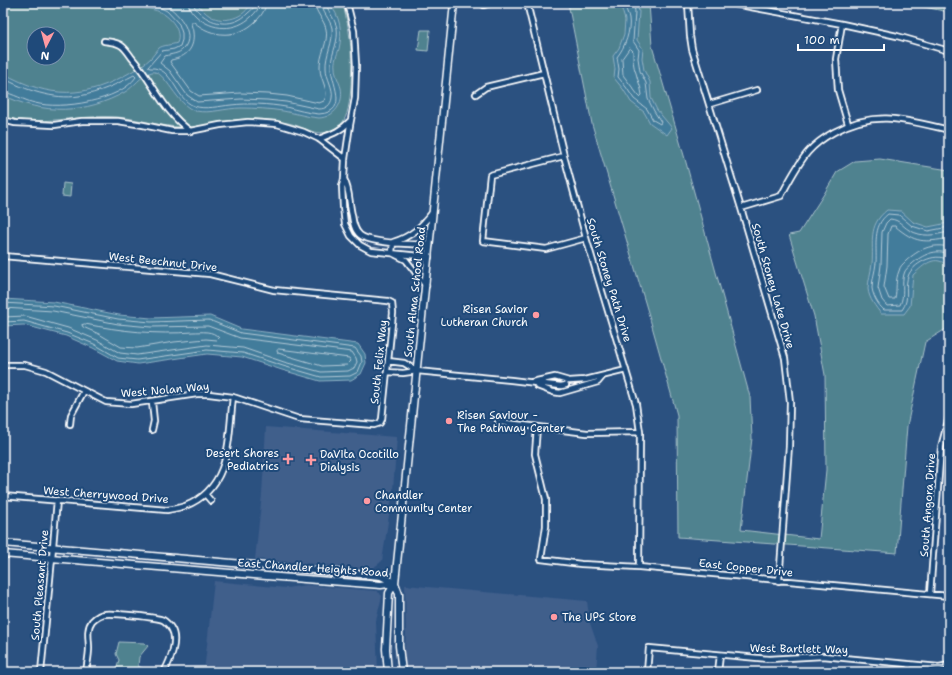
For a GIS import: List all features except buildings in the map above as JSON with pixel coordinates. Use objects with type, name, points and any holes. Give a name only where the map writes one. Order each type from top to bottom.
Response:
[{"type":"main road","name":"South Alma School Road","points":[[388,672],[386,649],[389,593],[395,583],[434,212],[454,3]]},
{"type":"main road","name":"East Chandler Heights Road","points":[[3,543],[381,576],[395,583]]},
{"type":"main road","name":"East Chandler Heights Road","points":[[3,554],[381,584],[395,583]]},
{"type":"main road","name":"South Alma School Road","points":[[395,583],[399,594],[399,646],[402,672]]},
{"type":"street","points":[[347,3],[354,31],[356,65],[355,98],[350,120],[342,186],[345,224],[350,236],[360,245],[371,251],[429,257]]},
{"type":"street","points":[[484,5],[491,3]]},
{"type":"street","name":"South Stoney Path Drive","points":[[526,3],[586,238],[636,404],[640,432],[639,567]]},
{"type":"street","name":"South Stoney Lake Drive","points":[[688,3],[692,49],[710,104],[785,358],[790,402],[789,446],[779,581]]},
{"type":"street","points":[[729,3],[897,36],[949,52]]},
{"type":"street","points":[[842,24],[836,59],[838,90],[848,124]]},
{"type":"street","points":[[104,41],[114,42],[122,46],[139,66],[165,107],[179,123],[190,131]]},
{"type":"street","points":[[476,94],[486,87],[544,73]]},
{"type":"street","points":[[710,104],[757,90]]},
{"type":"street","points":[[741,208],[781,196],[798,166],[808,152],[824,137],[848,124],[869,119],[889,118],[911,121],[949,130]]},
{"type":"street","points":[[3,120],[15,123],[54,125],[82,121],[118,121],[172,131],[190,131],[220,125],[248,122],[277,124],[304,132],[319,139],[345,159]]},
{"type":"street","points":[[319,139],[336,133],[350,120]]},
{"type":"street","points":[[564,156],[490,175],[483,241],[546,248],[586,238]]},
{"type":"street","points":[[344,179],[348,186],[349,203],[354,226],[360,235],[368,238],[393,242],[430,245]]},
{"type":"street","points":[[393,242],[410,236],[418,230],[434,212]]},
{"type":"street","points":[[364,247],[368,238]]},
{"type":"street","points":[[392,253],[393,242]]},
{"type":"street","points":[[392,253],[406,260],[426,286]]},
{"type":"street","name":"West Beechnut Drive","points":[[3,256],[210,274],[274,290],[388,301],[392,303]]},
{"type":"street","name":"South Felix Way","points":[[380,424],[393,312],[392,303]]},
{"type":"street","points":[[388,361],[404,363],[417,371]]},
{"type":"street","name":"West Nolan Way","points":[[3,365],[25,365],[46,370],[106,402],[122,404],[152,402],[197,394],[209,394],[233,397],[299,419],[374,425],[380,424]]},
{"type":"street","points":[[387,372],[403,373],[417,371],[561,386],[626,370]]},
{"type":"street","points":[[530,382],[555,377],[567,385],[575,388],[598,382],[603,376]]},
{"type":"street","points":[[70,424],[72,415],[84,391]]},
{"type":"street","points":[[211,501],[205,494],[216,481],[226,458],[233,397]]},
{"type":"street","points":[[152,402],[154,420],[152,430]]},
{"type":"street","name":"South Angora Drive","points":[[930,594],[941,447],[949,418]]},
{"type":"street","points":[[498,422],[587,433],[640,432]]},
{"type":"street","name":"East Copper Drive","points":[[537,427],[535,454],[546,499],[546,526],[541,559],[581,564],[639,567],[949,596]]},
{"type":"street","name":"West Cherrywood Drive","points":[[3,496],[167,510],[185,506],[205,494]]},
{"type":"street","name":"South Pleasant Drive","points":[[40,672],[57,500]]},
{"type":"street","points":[[86,672],[89,647],[88,630],[92,622],[99,615],[106,613],[163,620],[171,628],[174,637],[174,648],[171,660],[164,672]]},
{"type":"street","name":"West Bartlett Way","points":[[647,672],[649,648],[770,659],[823,656],[909,665],[939,667],[949,665]]},
{"type":"street","points":[[718,672],[720,655]]},
{"type":"street","points":[[908,672],[909,665]]},
{"type":"shaded area","points":[[266,427],[397,437],[393,490],[382,561],[372,569],[255,559],[262,494]]},
{"type":"shaded area","points":[[214,581],[286,588],[307,585],[377,591],[382,596],[376,621],[378,672],[204,672]]},
{"type":"shaded area","points":[[405,585],[587,601],[590,623],[598,646],[596,672],[407,672],[404,654],[406,635]]},
{"type":"green space","points":[[3,3],[343,3],[351,47],[350,96],[345,118],[341,124],[327,132],[315,132],[288,123],[259,119],[247,119],[192,127],[173,127],[117,117],[89,117],[46,121],[17,120],[3,117]]},
{"type":"green space","points":[[568,3],[649,3],[652,46],[685,159],[750,397],[752,438],[741,530],[819,539],[826,470],[825,375],[814,316],[789,235],[799,233],[837,172],[855,161],[880,159],[949,170],[949,327],[925,342],[907,426],[897,553],[678,537],[677,415],[592,124]]},
{"type":"green space","points":[[904,3],[949,3],[949,12]]},
{"type":"green space","points":[[421,30],[430,30],[428,51],[418,50]]},
{"type":"green space","points":[[63,183],[71,184],[70,197],[62,196]]},
{"type":"green space","points":[[119,642],[144,643],[148,646],[139,657],[138,666],[150,672],[137,672],[132,669],[128,672],[115,672],[119,660],[116,654]]},
{"type":"water","points":[[129,3],[196,3],[210,16],[228,19],[239,16],[251,3],[329,3],[336,13],[340,24],[341,36],[335,65],[342,94],[340,104],[330,115],[319,118],[257,108],[235,108],[201,112],[189,108],[177,96],[162,76],[152,72],[144,76],[125,92],[95,105],[80,108],[49,109],[18,102],[3,95],[3,73],[36,88],[67,92],[83,91],[114,81],[144,64],[159,48],[177,43],[177,29],[168,17],[158,11]]},
{"type":"water","points":[[620,3],[637,3],[639,12],[637,40],[643,49],[642,58],[644,70],[650,82],[651,98],[657,110],[672,128],[667,135],[650,123],[644,112],[631,102],[614,78],[615,69],[613,56],[619,48],[624,34],[625,20]]},
{"type":"water","points":[[887,210],[901,211],[913,222],[928,227],[949,224],[949,267],[939,261],[934,261],[926,264],[913,275],[910,306],[904,314],[881,314],[871,299],[868,289],[872,264],[872,241],[874,228],[876,222]]},
{"type":"water","points":[[3,299],[54,302],[119,315],[151,318],[210,316],[241,329],[358,344],[365,354],[366,363],[361,374],[351,380],[320,381],[242,357],[207,354],[138,364],[117,361],[66,336],[24,325],[3,326]]},
{"type":"place","name":"Risen Savior Lutheran Church","points":[[536,315]]},
{"type":"place","name":"Risen Saviour - The Pathway Center","points":[[449,421]]},
{"type":"place","name":"Desert Shores Pediatrics","points":[[288,459]]},
{"type":"place","name":"DaVita Ocotillo Dialysis","points":[[311,460]]},
{"type":"place","name":"Chandler Community Center","points":[[367,501]]},
{"type":"place","name":"The UPS Store","points":[[554,617]]}]
